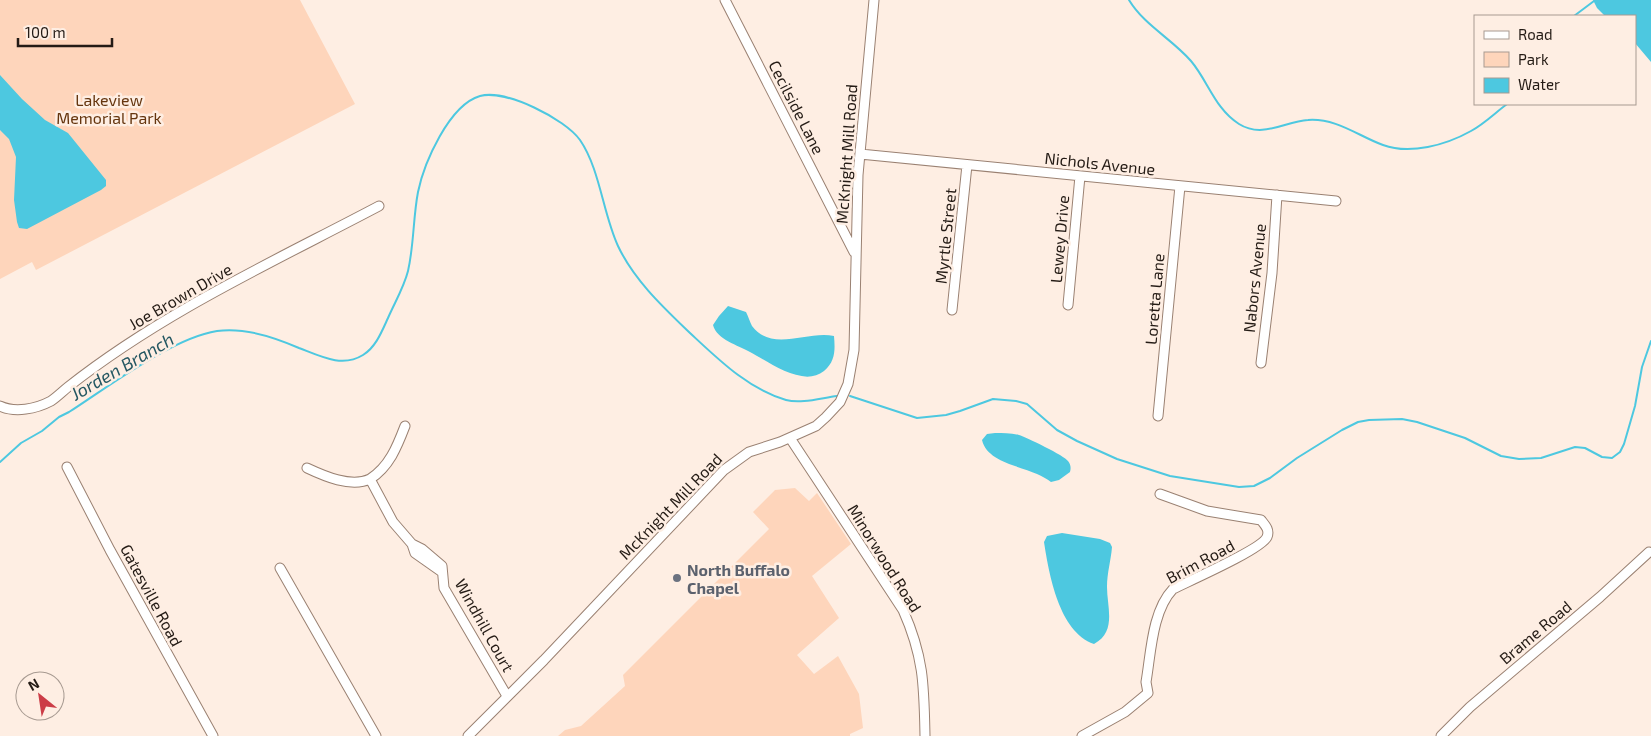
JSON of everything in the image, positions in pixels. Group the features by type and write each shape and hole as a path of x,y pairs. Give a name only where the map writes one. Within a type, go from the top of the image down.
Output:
{"street":[{"name":"Cecilside Lane","path":"725,0 856,254"},
{"name":"McKnight Mill Road","path":"468,736 724,470 749,452 810,429 826,418 840,402 848,384 854,350 860,154 874,0"},
{"name":"Nichols Avenue","path":"860,154 1336,201"},
{"name":"Myrtle Street","path":"952,310 967,165"},
{"name":"Lewey Drive","path":"1068,305 1080,176"},
{"name":"Loretta Lane","path":"1158,416 1180,186"},
{"name":"Nabors Avenue","path":"1261,363 1272,273 1277,195"},
{"name":"Joe Brown Drive","path":"0,406 8,410 27,409 51,401 95,366 211,293 378,206"},
{"path":"307,468 344,482 370,480 381,472 389,460 398,446 405,426"},
{"name":"Minorwood Road","path":"790,438 903,610 912,630 921,659 925,736"},
{"name":"Gatesville Road","path":"67,467 212,736"},
{"name":"Windhill Court","path":"370,480 393,522 412,544 415,553 442,569 444,588 507,696"},
{"name":"Brim Road","path":"1082,736 1125,712 1148,693 1146,682 1158,614 1166,596 1173,589 1239,557 1267,539 1268,532 1261,520 1207,512 1160,494"},
{"name":"Brame Road","path":"1441,736 1470,707 1600,597 1649,552"},
{"path":"280,568 376,736"}],"green space":[{"name":"Lakeview Memorial Park","path":"0,0 300,0 355,104 36,270 32,262 0,279"},
{"path":"795,488 809,501 817,493 851,544 812,576 839,618 797,655 814,674 838,656 859,694 863,728 850,734 850,736 558,736 565,730 581,726 625,686 623,675 769,529 753,512 775,490"}],"water":[{"path":"1593,0 1651,0 1651,62 1636,44 1636,15 1604,15 1597,8"},
{"path":"0,75 45,120 68,133 106,180 106,186 101,190 27,229 19,228 17,222 14,200 16,157 9,139 0,130"},
{"path":"728,306 746,312 752,326 760,334 770,338 791,339 824,335 834,336 833,359 831,363 824,371 816,375 806,377 796,375 786,372 728,342 719,335 713,325"},
{"path":"987,434 1019,435 1045,447 1068,461 1070,472 1059,480 1051,482 1039,475 997,458 985,447 982,440"},
{"path":"1062,533 1100,539 1110,543 1112,547 1107,582 1108,626 1106,633 1094,644 1072,628 1064,615 1053,585 1044,542 1047,536"}],"waterway":[{"path":"1129,0 1142,17 1191,61 1224,111 1239,124 1248,128 1265,130 1299,121 1319,120 1347,128 1383,145 1394,148 1416,149 1439,144 1461,136 1480,125 1506,105"},
{"path":"1575,15 1594,1"},
{"name":"Jorden Branch","path":"0,462 21,443 42,431 59,417 121,377 161,353 199,335 217,331 238,330 279,340 323,357 339,361 355,359 368,352 381,333 402,289 408,271 418,192 432,151 448,123 458,111 480,96 491,95 519,101 549,115 562,123 580,140 592,164 618,246 632,270 660,303 723,363 759,389 786,400 805,401 837,396"},
{"name":"Jorden Branch","path":"850,396 917,418 946,415 993,399 1016,401 1027,404 1057,430 1117,459 1170,476 1239,487 1254,486 1270,478 1297,458 1342,430 1358,422 1369,420 1402,419 1417,422 1465,438 1501,456 1519,459 1541,458 1575,447 1585,448 1602,457 1612,458 1620,452 1624,444 1635,406 1642,367 1651,341"}],"place":[{"name":"North Buffalo Chapel","path":"677,578"}]}
